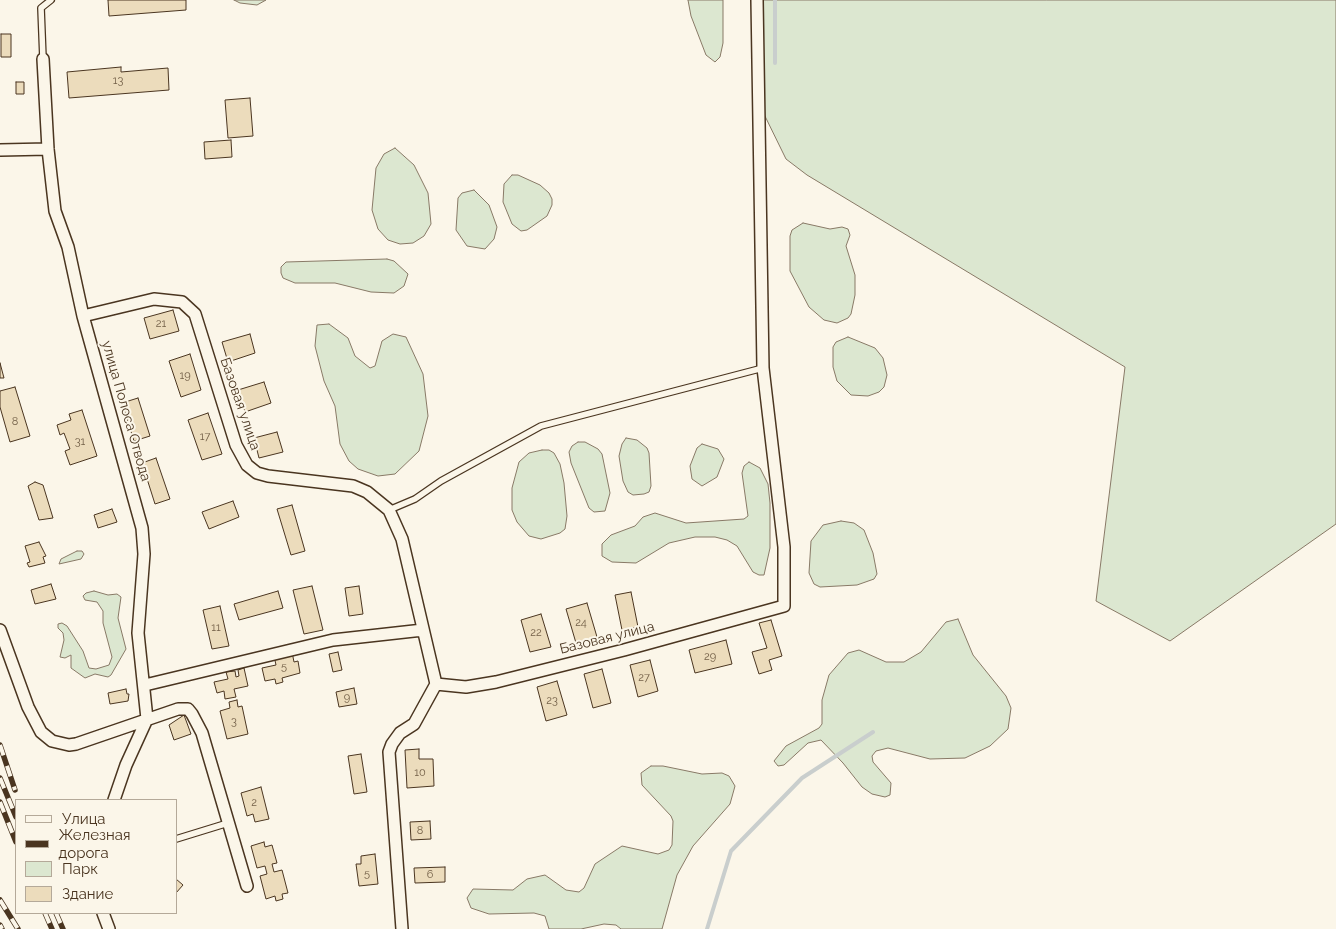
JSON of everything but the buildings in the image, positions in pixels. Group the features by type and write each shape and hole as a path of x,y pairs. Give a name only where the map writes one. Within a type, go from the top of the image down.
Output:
{"street":[{"path":"757,0 763,368"},
{"name":"улица Полоса Отвода","path":"43,59 48,149 55,211 68,247 84,316 142,528 144,554 138,633 145,685 147,719"},
{"path":"0,150 48,149"},
{"name":"Базовая улица","path":"84,316 154,299 182,302 194,314 236,445 247,465 257,473 268,476 353,486 367,492 389,510 402,539 436,684 466,687 496,682 624,650 784,606 784,548 763,368"},
{"path":"0,630 28,707 41,732 52,741 69,745 178,709 188,709 202,733 247,886"},
{"path":"145,685 333,640 423,630"},
{"path":"402,929 389,752 400,733 414,724 436,684"},
{"path":"114,799 126,765 147,719"},
{"path":"103,914 109,929"}],"lane":[{"path":"43,59 41,8 51,0"},
{"path":"389,510 415,499 441,481 541,426 763,368"},
{"path":"178,839 228,823"}],"green space":[{"path":"234,0 266,0 257,5 240,3"},
{"path":"688,0 723,0 723,43 720,57 715,62 706,55 691,16"},
{"path":"757,0 1336,0 1336,524 1170,641 1096,601 1125,367 807,175 786,159 761,108"},
{"path":"395,148 414,165 428,193 431,224 424,236 413,243 400,244 388,240 378,229 372,210 376,168 384,154"},
{"path":"512,175 518,175 540,185 549,193 552,199 552,205 547,216 527,230 521,231 512,224 503,202 504,184"},
{"path":"474,190 489,205 497,227 494,239 485,249 467,246 456,230 458,198 462,193"},
{"path":"803,223 830,229 842,227 848,229 850,235 846,246 855,275 855,295 851,314 848,318 837,323 824,320 809,307 790,271 790,236 792,230"},
{"path":"387,259 394,261 408,274 404,286 394,293 371,292 335,283 295,283 283,278 281,273 281,267 286,262"},
{"path":"329,324 348,338 355,356 370,368 375,366 382,341 393,334 406,337 423,374 428,416 419,451 395,474 378,476 358,469 349,461 340,444 335,406 324,381 315,346 317,325"},
{"path":"848,337 875,348 883,358 887,375 884,387 879,392 868,396 851,395 837,381 833,367 833,347 836,342"},
{"path":"626,438 637,440 647,448 649,453 651,486 649,492 644,494 633,495 628,492 623,481 619,456 622,444"},
{"path":"578,442 585,442 598,449 602,454 610,493 605,511 594,512 589,508 571,463 569,452 572,446"},
{"path":"702,444 718,449 724,459 717,477 702,486 692,479 690,466 697,448"},
{"path":"549,450 554,453 560,464 567,516 565,529 560,533 541,539 529,536 517,522 512,510 512,488 519,462 529,453"},
{"path":"749,462 760,468 768,484 770,548 764,575 753,572 737,546 727,540 715,537 695,537 669,543 636,563 612,562 602,556 602,544 611,535 635,526 643,517 655,513 686,523 744,519 748,516 742,473 744,466"},
{"path":"841,521 854,523 864,530 873,553 877,574 874,579 857,585 820,587 814,584 809,573 811,541 823,525"},
{"path":"77,551 82,551 84,554 81,559 59,564 61,559"},
{"path":"94,591 108,595 117,594 121,597 118,618 126,649 111,675 108,677 95,674 85,678 71,668 71,655 65,658 60,657 64,640 63,633 58,628 58,624 62,623 67,626 83,651 89,668 96,669 109,665 112,657 103,623 103,611 97,602 85,600 83,596"},
{"path":"958,619 973,655 1006,696 1011,708 1008,729 990,746 965,758 930,759 888,748 876,751 872,756 873,762 891,783 890,795 885,797 872,794 862,787 821,740 808,743 784,765 778,766 774,761 786,746 819,728 822,724 822,700 829,675 848,653 859,650 886,662 904,662 921,652 946,622"},
{"path":"651,766 663,766 702,774 722,773 729,776 735,786 730,804 693,846 677,875 662,929 621,929 616,925 604,924 581,929 549,929 545,916 534,913 489,914 471,908 467,898 473,889 513,890 527,879 545,875 566,890 579,892 584,888 595,864 622,846 658,854 669,850 672,845 673,821 671,816 642,785 641,773"}],"waterway":[{"path":"775,0 775,63"},
{"path":"707,929 731,851 802,778 873,732"}],"railway":[{"path":"0,745 15,790"},
{"path":"0,778 15,815"},
{"path":"0,802 15,840"},
{"path":"0,900 18,929"},
{"path":"45,914 52,929"},
{"path":"56,914 63,929"},
{"path":"0,925 2,929"}]}
